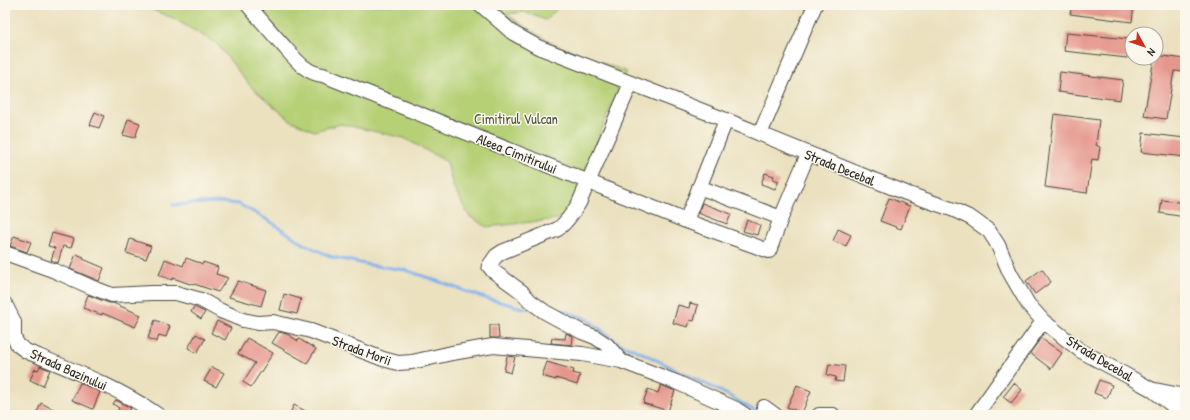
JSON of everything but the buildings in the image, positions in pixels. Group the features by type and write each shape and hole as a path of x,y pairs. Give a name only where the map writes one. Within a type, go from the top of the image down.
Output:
{"main road":[{"path":"1185,406 1185,415"}],"street":[{"name":"Aleea Cimitirului","path":"248,5 290,54 302,66 316,74 323,75 686,221 769,251 781,218"},
{"name":"Strada Decebal","path":"481,5 513,33 538,47 971,218 989,231 998,245 1010,273 1028,304 1043,321 1081,351 1151,389 1185,415"},
{"path":"760,134 815,5"},
{"path":"621,361 607,345 595,337 582,332 545,312 530,301 522,292 493,271 489,266 496,256 502,252 558,229 574,212 631,83"},
{"path":"686,221 726,120"},
{"path":"699,187 781,218 808,154"},
{"name":"Strada Morii","path":"5,253 112,295 176,293 201,300 243,320 258,323 273,322 311,331 383,359 398,363 412,362 493,346 582,354 621,361 676,382 745,415"},
{"name":"Strada Bazinului","path":"5,304 14,322 14,338 18,345 26,351 89,376 138,401 158,415"},
{"path":"976,415 1043,321"},
{"name":"Strada Decebal","path":"1151,389 1185,396"},
{"path":"819,415 833,415"}],"green space":[{"name":"Cimitirul Vulcan","path":"140,5 557,5 556,10 546,20 524,12 506,14 553,44 627,72 619,86 568,215 558,219 487,227 469,216 453,187 447,162 404,138 341,124 314,131 290,120 251,87 217,44 173,18"}],"waterway":[{"path":"173,205 216,202 239,204 271,222 304,244 332,257 370,265 406,270 485,298 523,308 532,308"},
{"path":"551,309 564,311 587,319 619,344 632,348 726,394 762,415"}]}
